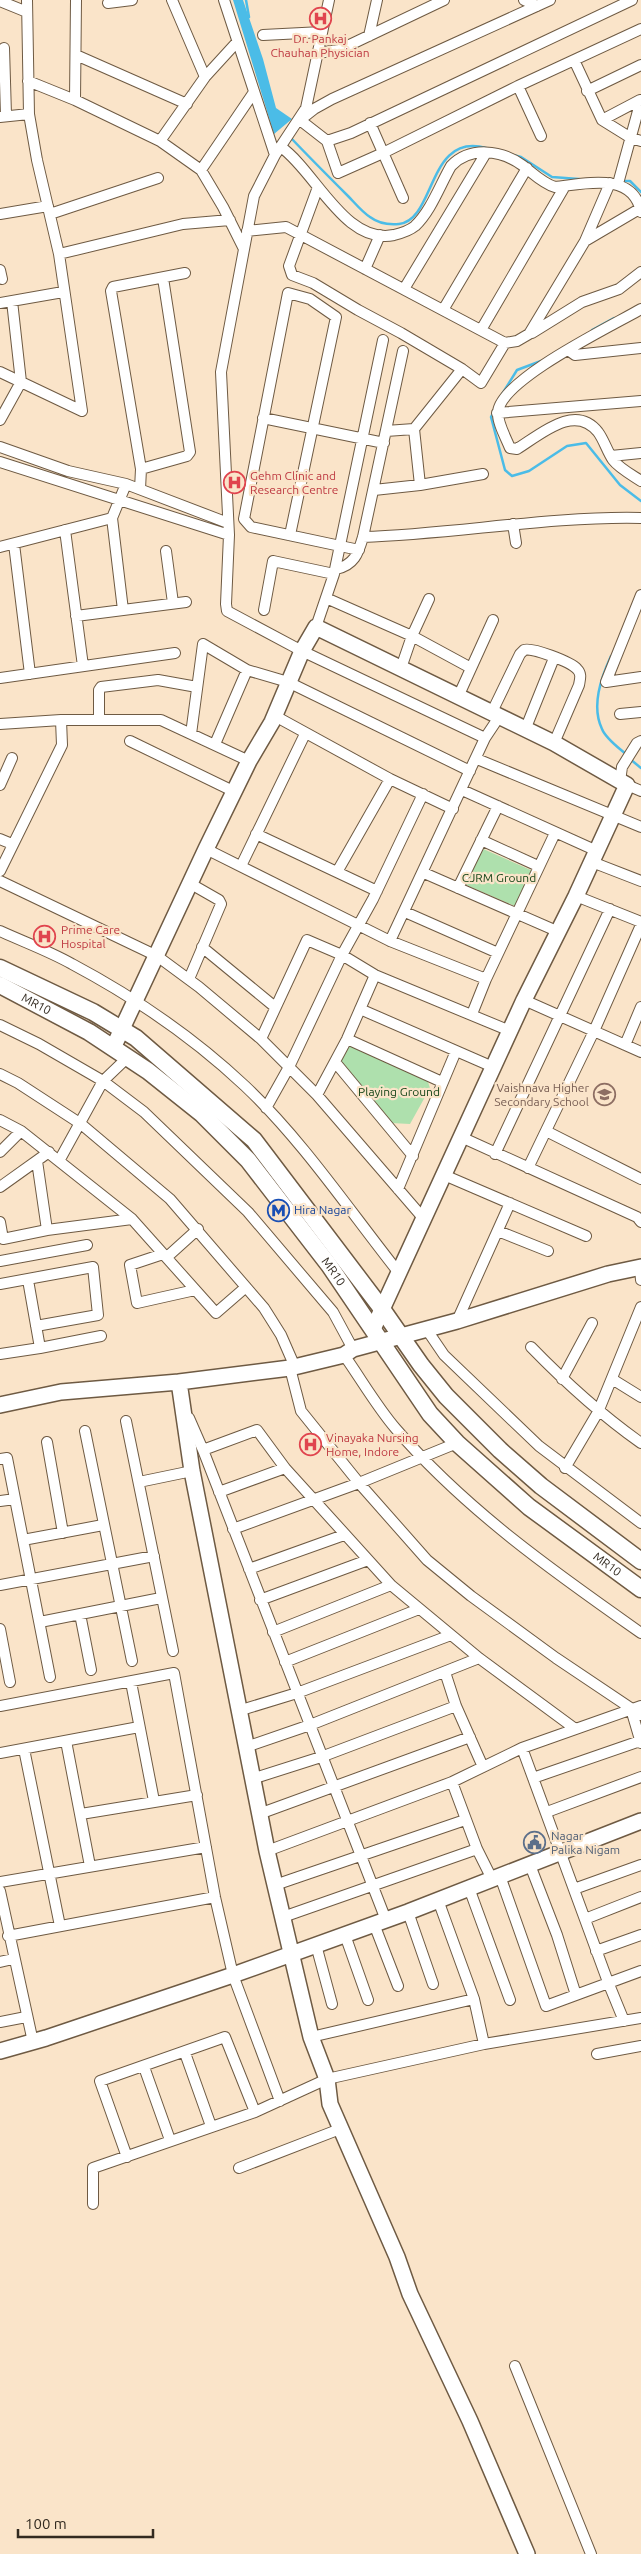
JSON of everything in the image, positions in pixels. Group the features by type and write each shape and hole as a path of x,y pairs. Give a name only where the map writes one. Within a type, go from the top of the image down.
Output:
{"main road":[{"name":"MR10","path":"0,968 93,1012 122,1029 178,1073 254,1140 446,1396 500,1450 541,1486 641,1561"},
{"name":"MR10","path":"0,986 73,1024 113,1048 202,1114 248,1160 329,1265 430,1414 457,1443 530,1507 641,1589"}],"street":[{"path":"0,0 27,12"},
{"path":"0,372 82,411 58,254 29,114 27,0"},
{"path":"75,100 76,0"},
{"path":"108,3 132,0"},
{"path":"172,0 204,77"},
{"path":"224,0 254,92 280,148 304,166 318,187 343,215 357,227 387,236 404,233 415,226 451,166 458,159 468,154 486,153 509,157 527,168 548,185 555,187 587,182 615,182 628,189 641,210 585,241"},
{"path":"329,0 306,108 280,148 254,196 221,372 229,534 226,568 227,611 302,651 485,738"},
{"path":"369,36 377,0"},
{"path":"317,53 339,50 444,0"},
{"path":"524,0 537,6"},
{"path":"297,124 314,109 332,99 550,0"},
{"path":"327,141 370,123 632,0"},
{"path":"297,124 327,141 338,173 641,29"},
{"path":"263,35 322,32"},
{"path":"160,141 204,77 237,42"},
{"path":"4,48 3,116 29,114"},
{"path":"76,55 186,104"},
{"path":"574,60 602,120 630,138 641,141"},
{"path":"588,91 641,65"},
{"path":"28,81 75,100 160,141 201,170 230,220 244,249"},
{"path":"518,86 541,136"},
{"path":"201,170 254,92"},
{"path":"602,120 641,100"},
{"path":"529,334 585,241 615,182 641,100"},
{"path":"370,123 403,198"},
{"path":"404,289 486,153"},
{"path":"443,310 527,168"},
{"path":"0,214 49,210 158,178"},
{"path":"481,330 565,186"},
{"path":"318,187 290,266 292,275 330,292 462,369 481,383 505,343"},
{"path":"58,254 182,224 230,220"},
{"path":"247,231 286,227 505,343 517,341 582,302 619,289 641,272"},
{"path":"365,269 380,235"},
{"path":"140,490 140,469 111,291 113,287 185,273"},
{"path":"140,469 187,456 190,452 163,278"},
{"path":"0,303 63,292"},
{"path":"290,536 336,317 310,299 288,293 244,519 251,527 290,536 359,550"},
{"path":"0,420 21,382 12,300"},
{"path":"641,309 636,315 568,350 532,372 502,400 497,413 510,448 517,449 556,425 573,418 587,421 599,433 614,461 641,481"},
{"path":"113,1048 206,850 249,761 275,716 302,651 316,627 335,571 383,340"},
{"path":"568,350 575,355 641,348"},
{"path":"264,610 273,561 335,571 350,564 359,550 374,490 403,351"},
{"path":"420,485 414,429 462,369"},
{"path":"497,413 641,401"},
{"path":"263,418 384,443"},
{"path":"386,431 414,429"},
{"path":"1,450 68,471 126,484 228,523"},
{"path":"611,456 641,453"},
{"path":"0,462 229,534"},
{"path":"374,490 420,485 483,474"},
{"path":"123,610 112,518 126,484"},
{"path":"363,537 400,536 597,517 641,518"},
{"path":"0,547 112,518"},
{"path":"513,524 516,543"},
{"path":"65,530 82,666"},
{"path":"14,544 30,674"},
{"path":"166,551 173,603"},
{"path":"641,595 606,682 641,677"},
{"path":"326,598 412,636 471,668"},
{"path":"402,668 412,636 429,599"},
{"path":"76,616 186,602"},
{"path":"458,696 493,620"},
{"path":"316,627 628,781"},
{"path":"191,734 203,644 247,670 288,682 470,771"},
{"path":"390,941 454,809 524,650 534,650 576,668 580,676 579,684 554,743"},
{"path":"0,678 175,653"},
{"path":"526,730 554,658"},
{"path":"215,744 247,670"},
{"path":"99,720 99,690 101,687 158,680 197,687"},
{"path":"620,714 641,712"},
{"path":"275,716 305,734 454,809"},
{"path":"0,724 61,720 161,720 249,761"},
{"path":"0,871 62,745 61,720"},
{"path":"241,866 305,734"},
{"path":"130,741 235,792"},
{"path":"377,1336 382,1310 399,1272 524,1000 559,932 613,816 628,781 639,742"},
{"path":"0,785 12,758"},
{"path":"477,759 641,827"},
{"path":"337,872 390,778"},
{"path":"462,790 554,833 594,857 641,881"},
{"path":"266,1108 289,1067 342,955 377,891 423,794"},
{"path":"458,888 498,806"},
{"path":"472,1014 486,979 554,833"},
{"path":"256,834 377,891"},
{"path":"0,839 12,844"},
{"path":"481,840 538,866"},
{"path":"206,850 390,941 486,979"},
{"path":"424,873 559,932"},
{"path":"0,881 157,956 189,980 261,1038 317,1095 424,1219"},
{"path":"189,980 221,904 219,900 191,884"},
{"path":"528,1168 594,1031 641,923 576,896"},
{"path":"495,1154 558,1016 610,910"},
{"path":"405,912 498,953"},
{"path":"0,931 72,963 135,1001 201,1049 245,1086 288,1130 399,1272"},
{"path":"261,1038 308,940 342,955 375,975 510,1031"},
{"path":"202,947 275,1008"},
{"path":"317,1095 347,1039 375,975"},
{"path":"524,1000 641,1052"},
{"path":"626,1045 641,1008"},
{"path":"360,1009 493,1067"},
{"path":"0,1025 39,1044 103,1081 144,1112 248,1212 333,1312 349,1352 395,1428 423,1458 452,1488 528,1552 641,1633"},
{"path":"347,1039 442,1082"},
{"path":"398,1189 414,1156 456,1051"},
{"path":"59,1161 103,1081 127,1058"},
{"path":"335,1062 414,1156"},
{"path":"0,1074 18,1083 81,1124 170,1198 198,1229 264,1308 281,1335 293,1367 301,1411 358,1483 427,1560 556,1658 636,1707 641,1715"},
{"path":"0,1120 21,1131 132,1219 216,1313 246,1287"},
{"path":"0,1152 21,1131"},
{"path":"546,1131 641,1179"},
{"path":"461,1137 637,1217 641,1222"},
{"path":"0,1187 49,1152"},
{"path":"37,1161 47,1230"},
{"path":"444,1175 586,1236"},
{"path":"457,1321 510,1203"},
{"path":"0,1222 3,1239 47,1230 132,1219"},
{"path":"195,1290 137,1302 130,1265 165,1256 198,1229"},
{"path":"498,1231 548,1251"},
{"path":"0,1261 86,1245"},
{"path":"0,1284 93,1267 98,1315 36,1326"},
{"path":"0,1404 61,1392 179,1382 293,1367 349,1352 377,1336 401,1336 427,1330 608,1274 641,1272"},
{"path":"28,1280 40,1348"},
{"path":"565,1468 598,1412 641,1307"},
{"path":"562,1379 592,1323"},
{"path":"427,1330 444,1355 538,1446 641,1524"},
{"path":"0,1354 101,1336"},
{"path":"531,1347 598,1412 641,1443"},
{"path":"612,1378 641,1397"},
{"path":"179,1382 192,1471 259,1814 293,1952 311,2037 327,2079 330,2104 397,2258 410,2294 470,2421 527,2554"},
{"path":"181,1401 203,1450 347,1820 360,1858 373,1887 380,1922 398,1986"},
{"path":"126,1421 172,1651"},
{"path":"203,1450 257,1430 285,1468 391,1585 479,1658 574,1728"},
{"path":"84,1431 132,1661"},
{"path":"47,1442 64,1532"},
{"path":"233,1529 358,1483 457,1443"},
{"path":"0,1459 6,1458 50,1677"},
{"path":"219,1492 285,1468"},
{"path":"139,1482 192,1471"},
{"path":"0,1501 15,1499"},
{"path":"23,1540 103,1525"},
{"path":"248,1569 344,1535"},
{"path":"0,1586 154,1556"},
{"path":"260,1600 368,1560"},
{"path":"273,1632 391,1585"},
{"path":"40,1622 161,1598"},
{"path":"285,1662 419,1609"},
{"path":"80,1614 91,1670"},
{"path":"0,1629 10,1682"},
{"path":"238,1711 297,1692 451,1635"},
{"path":"246,1747 310,1725 479,1658"},
{"path":"445,1672 456,1706 483,1767"},
{"path":"0,1706 174,1673 215,1897 233,1975 280,2101"},
{"path":"131,1682 154,1801"},
{"path":"252,1779 321,1757 456,1706"},
{"path":"267,1851 452,1782 522,1748 636,1707"},
{"path":"533,1778 641,1742 636,1707"},
{"path":"0,1753 139,1727"},
{"path":"259,1814 334,1788 470,1736"},
{"path":"66,1741 90,1866"},
{"path":"522,1748 547,1812 596,1951 624,2021"},
{"path":"24,1749 60,1926"},
{"path":"547,1812 641,1777"},
{"path":"452,1782 477,1849 496,1878 546,2006 641,1971"},
{"path":"81,1814 197,1795"},
{"path":"275,1885 360,1858 465,1820"},
{"path":"0,2050 33,2042 233,1975 345,1935 641,1821"},
{"path":"0,1882 206,1847"},
{"path":"283,1917 477,1849"},
{"path":"530,1865 557,1935 576,1995"},
{"path":"574,1889 641,1865"},
{"path":"469,1888 510,2000"},
{"path":"0,1891 13,1959 33,2042"},
{"path":"8,1936 215,1897"},
{"path":"585,1919 641,1897"},
{"path":"438,1900 474,1999 484,2044"},
{"path":"408,1912 433,1984"},
{"path":"345,1935 368,2000"},
{"path":"596,1951 641,1935"},
{"path":"316,1944 332,2004"},
{"path":"0,1962 13,1959"},
{"path":"311,2037 474,1999"},
{"path":"0,2022 26,2017"},
{"path":"93,2204 93,2168 255,2112 327,2079 484,2044 641,2018"},
{"path":"127,2157 100,2081 225,2037 255,2112"},
{"path":"597,2054 641,2046"},
{"path":"184,2053 211,2126"},
{"path":"144,2067 170,2140"},
{"path":"239,2168 340,2129"},
{"path":"515,2366 592,2554"}],"green space":[{"name":"CJRM Ground","path":"481,848 533,871 517,907 464,884"},
{"name":"Playing Ground","path":"348,1043 426,1076 430,1088 410,1124 391,1123 339,1060"}],"water":[{"path":"233,0 243,0 263,59 276,108 292,119 274,134"}],"waterway":[{"path":"246,0 249,17"},
{"path":"291,138 364,212 376,221 391,224 399,224 411,219 420,208 442,164 453,153 467,147 486,148"},
{"path":"513,155 521,157 552,177 579,179"},
{"path":"622,181 630,181 641,192"},
{"path":"592,330 614,318"},
{"path":"499,399 517,370 541,361"},
{"path":"493,413 491,417 505,470 512,476 529,471 567,446 586,443 620,485 641,501"},
{"path":"611,656 601,683 597,711 606,736 627,755"},
{"path":"630,759 641,768"}],"place":[{"name":"Dr. Pankaj Chauhan Physician","path":"320,18"},
{"name":"Gehm Clinic and Research Centre","path":"234,483"},
{"name":"Prime Care Hospital","path":"45,937"},
{"name":"Vaishnava Higher Secondary School","path":"605,1095"},
{"name":"Hira Nagar","path":"278,1210"},
{"name":"Vinayaka Nursing Home, Indore","path":"310,1445"},
{"name":"Nagar Palika Nigam","path":"535,1843"}]}
